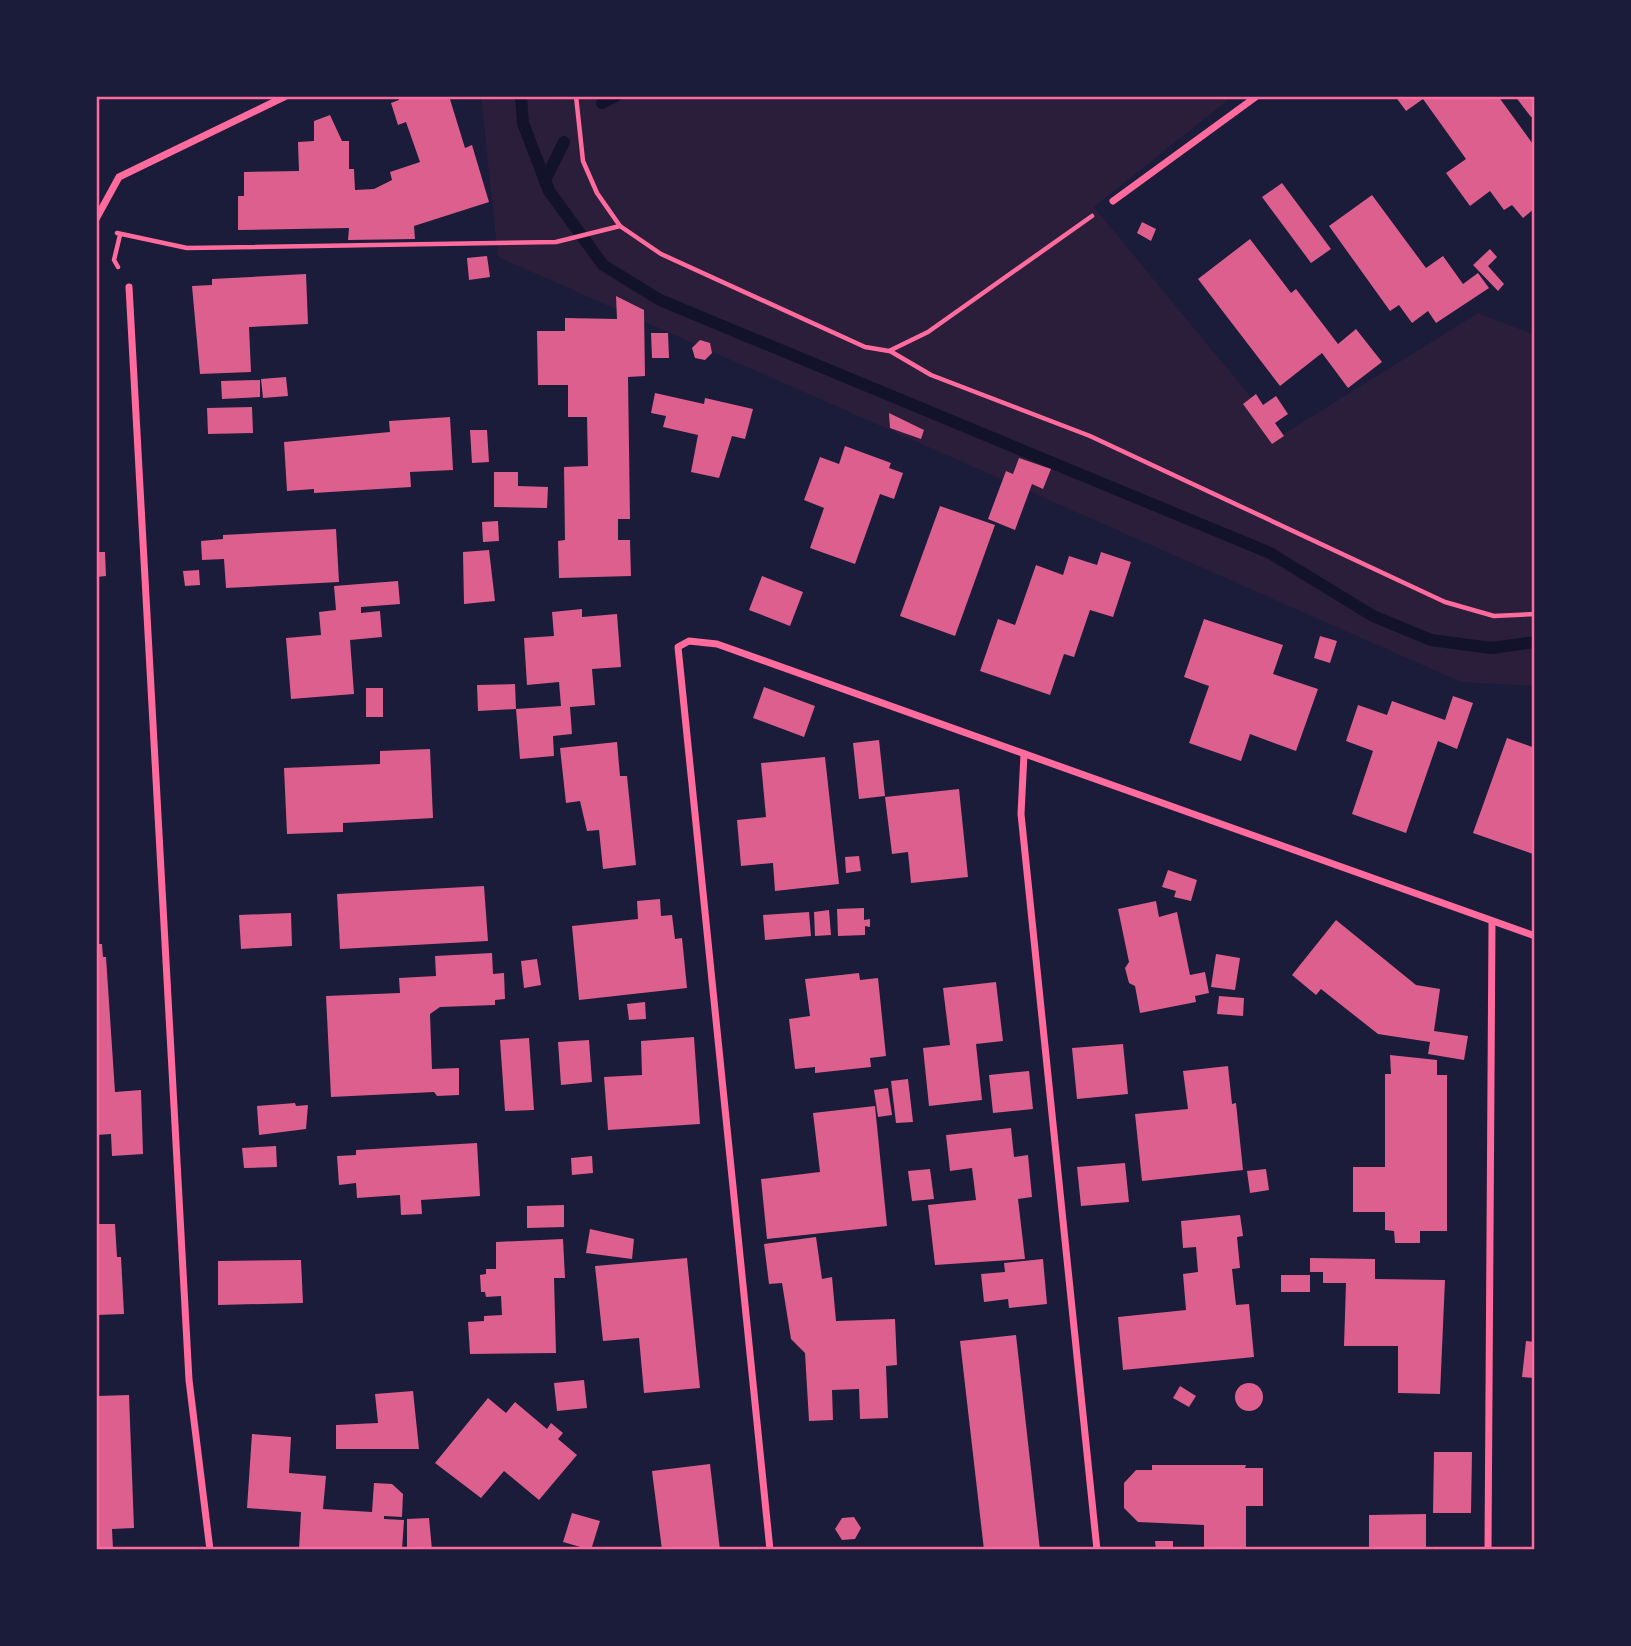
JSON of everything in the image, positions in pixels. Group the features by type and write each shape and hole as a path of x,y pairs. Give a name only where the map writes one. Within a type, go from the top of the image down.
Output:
{"street":[{"path":"96,219 119,177 286,96"},
{"path":"1113,201 1257,96"},
{"path":"129,287 188,1380 210,1550"},
{"path":"770,1550 678,647 689,641 717,644 1535,936"},
{"path":"1024,754 1021,814 1097,1550"},
{"path":"1488,1550 1492,922"}],"path":[{"path":"576,96 583,161 597,193 620,226 661,254 865,347 889,351 931,375 1090,436 1445,602 1494,615 1535,614"},
{"path":"889,351 928,332 1113,201"},
{"path":"108,228 120,235 187,248 556,242 620,226"}],"shaded area":[{"path":"481,96 1233,96 1094,207 1282,435 1478,313 1535,335 1535,686 1461,682 498,257"}],"building":[{"path":"398,96 449,96 465,148 472,145 489,202 414,226 415,239 348,240 349,228 238,230 238,196 244,196 244,172 299,171 298,142 314,141 314,121 330,115 342,141 349,141 349,169 354,169 355,190 374,189 392,180 390,172 420,162 406,122 398,125 391,103 399,100"},
{"path":"1395,96 1498,96 1535,147 1535,208 1523,218 1512,205 1504,210 1490,191 1470,206 1446,173 1466,159 1423,99 1406,111"},
{"path":"1515,96 1535,96 1535,114 1531,117"},
{"path":"1282,183 1331,249 1311,263 1262,197"},
{"path":"1372,195 1426,268 1443,256 1463,284 1478,273 1489,288 1436,323 1428,311 1412,323 1399,305 1390,311 1329,226"},
{"path":"1142,222 1156,229 1151,241 1137,233"},
{"path":"1250,239 1291,293 1296,289 1338,344 1356,329 1382,362 1348,388 1322,353 1280,386 1198,279"},
{"path":"1490,249 1497,257 1488,266 1504,284 1498,291 1473,265"},
{"path":"487,256 490,277 469,280 467,258"},
{"path":"306,274 308,324 249,327 251,372 200,374 192,286 212,285 212,279"},
{"path":"616,296 644,310 645,376 628,377 630,519 618,519 618,540 630,540 631,576 559,578 558,541 565,540 564,467 588,466 587,417 568,417 568,385 538,385 537,331 565,331 565,318 617,319"},
{"path":"651,333 668,333 669,358 652,358"},
{"path":"700,340 710,343 712,353 705,360 695,358 692,348"},
{"path":"286,377 288,396 263,398 261,379"},
{"path":"260,380 260,397 222,399 221,381"},
{"path":"655,393 704,404 705,398 753,409 745,439 732,436 719,478 691,472 698,435 663,427 666,416 651,413"},
{"path":"1256,394 1263,405 1276,396 1288,414 1275,423 1284,436 1272,444 1243,404"},
{"path":"252,407 253,433 208,434 207,408"},
{"path":"889,413 924,430 921,439 890,428"},
{"path":"450,417 453,470 410,472 411,487 314,493 314,489 287,491 284,442 390,432 389,421"},
{"path":"470,430 487,430 489,462 472,463"},
{"path":"845,446 891,463 889,468 903,473 894,499 880,494 855,564 810,548 824,508 804,500 820,457 839,464"},
{"path":"1019,458 1051,469 1043,489 1032,484 1015,530 988,519 1006,471 1013,474"},
{"path":"494,472 518,472 518,486 548,487 547,508 494,507"},
{"path":"940,506 995,525 955,636 900,616"},
{"path":"498,521 499,541 483,542 482,522"},
{"path":"336,529 339,582 226,588 224,559 202,560 201,541 223,539 223,535"},
{"path":"489,550 495,601 464,604 463,552"},
{"path":"96,552 105,552 106,576 96,577"},
{"path":"1101,552 1131,562 1113,617 1090,610 1074,657 1064,654 1050,695 980,671 998,619 1015,625 1036,565 1063,575 1069,556 1097,565"},
{"path":"199,570 200,585 185,586 183,571"},
{"path":"762,576 803,592 790,626 749,610"},
{"path":"398,581 400,604 361,607 361,613 380,611 382,637 350,640 354,694 291,699 286,638 321,635 319,612 336,610 334,586"},
{"path":"582,609 582,617 617,614 621,667 592,669 595,705 570,707 572,734 553,736 554,756 520,759 516,709 561,706 559,682 527,685 524,638 554,636 552,612"},
{"path":"1204,619 1283,645 1273,674 1318,689 1296,751 1250,734 1241,761 1189,743 1209,686 1184,677"},
{"path":"1320,636 1337,641 1330,663 1314,658"},
{"path":"515,684 516,709 478,711 477,685"},
{"path":"764,687 815,706 804,737 753,718"},
{"path":"366,688 383,688 383,717 366,717"},
{"path":"1453,696 1473,703 1457,749 1438,741 1406,833 1352,814 1373,751 1346,741 1358,705 1387,715 1392,701 1445,720"},
{"path":"1507,738 1535,748 1533,854 1473,833"},
{"path":"879,740 885,796 859,799 853,743"},
{"path":"617,742 620,776 627,776 636,865 603,869 599,830 587,831 580,801 566,803 560,748"},
{"path":"430,749 433,818 343,823 343,832 287,834 284,768 380,764 380,751"},
{"path":"825,757 839,884 775,891 773,863 741,866 737,820 766,817 761,763"},
{"path":"959,789 968,877 911,883 908,852 892,854 885,797"},
{"path":"859,856 861,871 846,873 845,857"},
{"path":"1168,870 1197,880 1191,901 1174,897 1176,891 1162,887"},
{"path":"484,886 488,941 340,949 337,894"},
{"path":"660,899 661,916 672,915 675,939 682,938 687,988 579,1000 572,926 638,919 637,901"},
{"path":"1156,901 1159,917 1177,912 1190,975 1205,972 1209,993 1195,996 1196,1002 1140,1013 1135,986 1129,983 1125,968 1129,962 1118,909"},
{"path":"864,908 864,920 870,919 870,927 865,926 865,935 838,936 837,909"},
{"path":"829,910 831,935 815,936 814,912"},
{"path":"809,912 811,936 765,940 763,915"},
{"path":"291,913 292,946 241,949 239,915"},
{"path":"1336,920 1416,985 1440,989 1434,1031 1468,1036 1464,1060 1428,1054 1430,1042 1378,1034 1321,989 1316,995 1292,975"},
{"path":"96,944 102,944 103,957 106,957 115,1092 141,1090 143,1154 112,1156 111,1134 96,1135"},
{"path":"492,953 493,974 504,973 505,999 495,1000 495,1005 440,1007 430,1014 432,1069 459,1068 459,1095 437,1096 434,1092 331,1097 326,996 400,993 399,978 436,976 435,956"},
{"path":"1216,954 1240,958 1235,990 1211,987"},
{"path":"537,959 541,985 524,988 521,961"},
{"path":"859,973 860,980 878,978 886,1056 870,1058 871,1067 815,1073 815,1067 795,1069 789,1019 810,1016 805,979"},
{"path":"996,982 1003,1041 976,1044 982,1100 929,1106 923,1048 950,1045 943,988"},
{"path":"1219,996 1244,998 1243,1016 1217,1014"},
{"path":"645,1002 646,1019 629,1020 627,1004"},
{"path":"694,1037 700,1124 608,1130 604,1077 642,1075 641,1041"},
{"path":"529,1038 534,1110 505,1111 500,1040"},
{"path":"589,1040 592,1082 561,1085 558,1042"},
{"path":"1123,1044 1128,1094 1077,1099 1072,1048"},
{"path":"1390,1055 1437,1060 1437,1075 1447,1075 1447,1231 1420,1231 1420,1243 1395,1243 1394,1231 1385,1230 1385,1212 1353,1212 1353,1167 1385,1167 1385,1074 1391,1074"},
{"path":"1228,1066 1232,1104 1236,1103 1243,1170 1142,1181 1135,1114 1188,1109 1183,1071"},
{"path":"1029,1071 1033,1109 993,1113 989,1075"},
{"path":"908,1079 913,1122 896,1123 891,1081"},
{"path":"888,1088 892,1115 878,1117 874,1090"},
{"path":"295,1103 296,1106 308,1105 306,1129 259,1135 257,1106"},
{"path":"875,1106 887,1226 767,1239 761,1179 820,1172 813,1113"},
{"path":"1011,1128 1014,1157 1028,1155 1032,1197 1018,1199 1025,1259 935,1265 928,1205 976,1200 972,1168 950,1171 946,1135"},
{"path":"477,1143 480,1196 421,1200 422,1214 401,1215 400,1195 357,1198 356,1183 339,1185 337,1156 356,1155 356,1150"},
{"path":"276,1146 277,1167 244,1168 242,1148"},
{"path":"592,1156 593,1173 572,1175 571,1158"},
{"path":"1125,1163 1129,1202 1081,1206 1077,1167"},
{"path":"930,1169 934,1199 912,1201 908,1171"},
{"path":"1266,1169 1269,1190 1250,1193 1247,1171"},
{"path":"564,1205 564,1227 527,1228 527,1206"},
{"path":"1240,1215 1243,1236 1237,1237 1240,1268 1232,1269 1236,1305 1249,1304 1254,1357 1123,1370 1118,1317 1186,1310 1183,1274 1198,1272 1196,1247 1183,1248 1181,1221"},
{"path":"96,1224 115,1224 117,1257 121,1257 124,1314 96,1315"},
{"path":"590,1229 634,1239 632,1259 586,1253"},
{"path":"816,1237 822,1279 832,1277 836,1321 895,1319 897,1365 886,1366 888,1418 860,1419 859,1389 832,1390 833,1420 809,1421 805,1353 791,1339 782,1283 769,1284 764,1244"},
{"path":"563,1239 565,1278 554,1278 556,1353 470,1354 468,1322 484,1321 484,1316 502,1315 501,1296 486,1297 485,1292 481,1292 480,1275 486,1274 486,1269 496,1269 496,1242"},
{"path":"687,1258 700,1388 644,1393 639,1338 603,1341 595,1266"},
{"path":"1310,1258 1375,1259 1375,1279 1445,1280 1440,1394 1398,1393 1398,1346 1344,1346 1346,1283 1323,1283 1323,1272 1310,1272"},
{"path":"1043,1259 1047,1304 1009,1308 1008,1299 984,1302 981,1274 1005,1272 1004,1263"},
{"path":"301,1260 303,1303 218,1305 218,1261"},
{"path":"1281,1275 1310,1275 1310,1292 1281,1292"},
{"path":"1016,1335 1040,1550 984,1550 960,1341"},
{"path":"1526,1341 1535,1342 1535,1378 1522,1377"},
{"path":"584,1380 587,1408 557,1411 554,1383"},
{"path":"1249,1383 1259,1387 1263,1397 1259,1407 1249,1411 1239,1407 1235,1397 1239,1387"},
{"path":"1180,1386 1196,1396 1189,1407 1173,1398"},
{"path":"413,1391 419,1449 336,1449 336,1425 378,1423 375,1394"},
{"path":"129,1395 134,1528 112,1529 113,1549 96,1550 96,1396"},
{"path":"488,1398 506,1413 515,1402 547,1429 551,1423 563,1433 558,1439 577,1455 539,1500 504,1471 481,1498 435,1463"},
{"path":"252,1434 291,1437 289,1473 326,1476 323,1509 372,1512 374,1483 392,1484 403,1494 402,1517 384,1516 384,1519 404,1520 402,1550 299,1550 301,1512 247,1508"},
{"path":"1434,1452 1472,1452 1471,1513 1433,1513"},
{"path":"710,1464 720,1550 662,1550 652,1471"},
{"path":"1152,1465 1246,1465 1245,1468 1263,1468 1263,1506 1246,1506 1246,1550 1204,1550 1204,1525 1138,1522 1124,1508 1124,1483 1136,1470 1152,1470"},
{"path":"572,1513 600,1521 591,1550 563,1542"},
{"path":"1426,1514 1426,1550 1369,1550 1369,1515"},
{"path":"854,1517 861,1528 855,1539 842,1540 835,1529 842,1518"},
{"path":"429,1518 432,1550 407,1550 407,1519"},
{"path":"1155,1541 1173,1541 1173,1550 1156,1550"}],"waterway":[{"path":"521,96 523,123 549,191 603,265 660,300 1270,553 1373,616 1431,640 1491,648 1535,642"},
{"path":"602,103 616,96"},
{"path":"545,180 564,142"}]}
